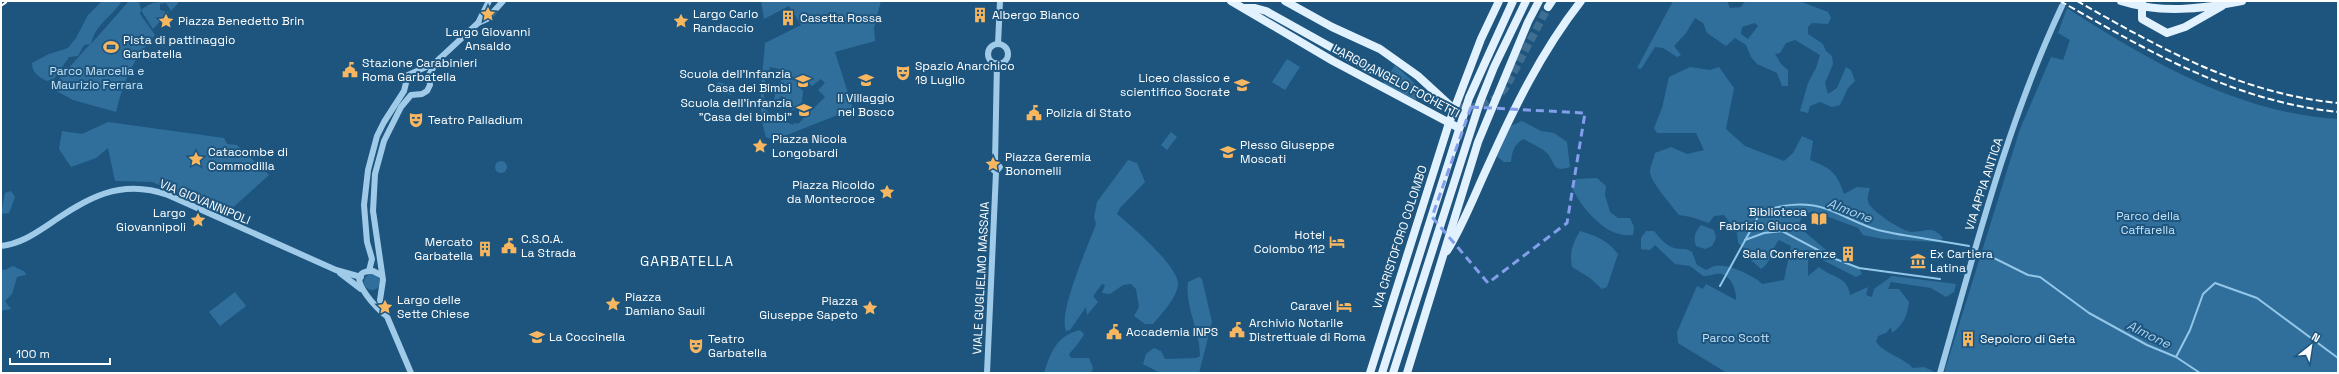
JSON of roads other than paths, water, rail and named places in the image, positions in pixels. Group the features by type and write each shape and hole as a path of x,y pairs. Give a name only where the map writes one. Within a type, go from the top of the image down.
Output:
{"main road":[{"path":"1231,1 1244,8 1255,8 1266,11 1370,69"},
{"name":"LARGO ANGELO FOCHETTI","path":"1285,1 1337,29 1370,43 1383,51 1418,76 1454,108"},
{"name":"VIA CRISTOFORO COLOMBO","path":"1382,372 1462,118 1471,93 1513,1"},
{"path":"1526,1 1528,22"},
{"path":"1393,373 1482,97 1526,1"},
{"path":"1407,373 1478,142 1538,1"},
{"path":"1441,260 1463,222 1509,121 1532,75 1552,41 1581,1"},
{"path":"2121,1 2153,8 2193,8 2242,1"},
{"path":"2142,1 2142,19 2166,33 2185,28 2223,4"},
{"name":"VIA CRISTOFORO COLOMBO","path":"1370,373 1454,108 1462,86 1500,2"},
{"name":"LARGO ANGELO FOCHETTI","path":"1244,8 1257,18 1322,55 1459,128"},
{"path":"1482,97 1503,81"},
{"path":"1462,86 1471,93 1482,97"},
{"path":"1454,108 1471,128 1478,142"},
{"path":"1415,229 1420,252"},
{"path":"1430,259 1447,240"}],"street":[{"path":"478,23 489,1"},
{"path":"381,290 375,294 363,291 359,283 361,277 369,271 372,259 367,242 365,195 369,166 379,132 406,84 408,75 439,59 478,23 486,19 503,1"},
{"path":"998,44 1000,1"},
{"name":"VIA APPIA ANTICA","path":"1940,373 1971,259 2019,112 2062,6"},
{"path":"998,44 1006,48 1008,54 1005,60 998,63 990,59 988,54 991,46 998,44"},
{"path":"411,373 380,300 383,284 376,242 373,206 375,174 384,141 401,107 409,97 414,94 422,94 427,91 430,85 429,77 439,59"},
{"name":"VIALE GUGLIELMO MASSAIA","path":"987,373 996,172 1000,167 995,162 994,147 998,63"},
{"path":"419,70 429,77"},
{"path":"406,84 408,90 414,94"},
{"name":"VIA GIOVANNIPOLI","path":"1,246 28,237 93,197 117,190 139,189 168,195 336,270"},
{"path":"336,270 361,277"},
{"path":"336,270 363,291 388,318"},
{"path":"369,271 376,272 381,275"}],"waterway":[{"name":"Almone","path":"1720,286 1759,215 1783,206 1810,205 1833,211 1878,230 1969,246"},
{"path":"1745,240 1764,233 1782,231 1833,258 1859,268 1940,279"},
{"name":"Almone","path":"1986,254 2028,275 2040,277 2089,313 2147,345 2176,357 2200,373"},
{"path":"2176,357 2190,330 2203,294 2215,283 2257,298 2338,358"}],"tunnel":[{"path":"1370,69 1420,96 1439,103 1458,107 1476,107 1492,101 1506,87 1548,7"}],"railway":[{"path":"1,6 8,1"},
{"path":"2060,1 2160,56 2193,72 2263,97 2300,106 2338,112"},
{"path":"2077,1 2171,52 2234,79 2267,90 2302,98 2338,103"}],"place":[{"name":"Largo Giovanni Ansaldo","path":"488,14"},
{"name":"Albergo Bianco","path":"980,15"},
{"name":"Casetta Rossa","path":"788,18"},
{"name":"Piazza Benedetto Brin","path":"166,21"},
{"name":"Largo Carlo Randaccio","path":"681,21"},
{"name":"Pista di pattinaggio Garbatella","path":"111,47"},
{"name":"Stazione Carabinieri Roma Garbatella","path":"350,70"},
{"name":"Spazio Anarchico 19 Luglio","path":"903,73"},
{"name":"Il Villaggio nel Bosco","path":"866,80"},
{"name":"Scuola dell'Infanzia Casa dei Bimbi","path":"803,81"},
{"name":"Liceo classico e scientifico Socrate","path":"1242,85"},
{"name":"Scuola dell'infanzia \"Casa dei bimbi\"","path":"804,110"},
{"name":"Polizia di Stato","path":"1034,113"},
{"name":"Teatro Palladium","path":"416,120"},
{"name":"Piazza Nicola Longobardi","path":"760,146"},
{"name":"Plesso Giuseppe Moscati","path":"1228,152"},
{"name":"Catacombe di Commodilla","path":"196,159"},
{"name":"Piazza Geremia Bonomelli","path":"993,164"},
{"name":"Piazza Ricoldo da Montecroce","path":"887,192"},
{"name":"Biblioteca Fabrizio Giucca","path":"1819,219"},
{"name":"Largo Giovannipoli","path":"198,220"},
{"name":"Hotel Colombo 112","path":"1337,242"},
{"name":"C.S.O.A. La Strada","path":"509,246"},
{"name":"Mercato Garbatella","path":"485,249"},
{"name":"Sala Conferenze","path":"1848,254"},
{"name":"Ex Cartiera Latina","path":"1918,261"},
{"name":"Piazza Damiano Sauli","path":"613,304"},
{"name":"Caravel","path":"1344,306"},
{"name":"Largo delle Sette Chiese","path":"385,307"},
{"name":"Piazza Giuseppe Sapeto","path":"870,308"},
{"name":"Archivio Notarile Distrettuale di Roma","path":"1237,330"},
{"name":"Accademia INPS","path":"1114,332"},
{"name":"La Coccinella","path":"537,337"},
{"name":"Sepolcro di Geta","path":"1968,339"},
{"name":"Teatro Garbatella","path":"696,346"}],"district":[{"name":"GARBATELLA","path":"687,261"}],"park label":[{"name":"Parco Marcella e Maurizio Ferrara","path":"97,78"},
{"name":"Parco della Caffarella","path":"2148,223"},
{"name":"Parco Scott","path":"1736,338"}]}
